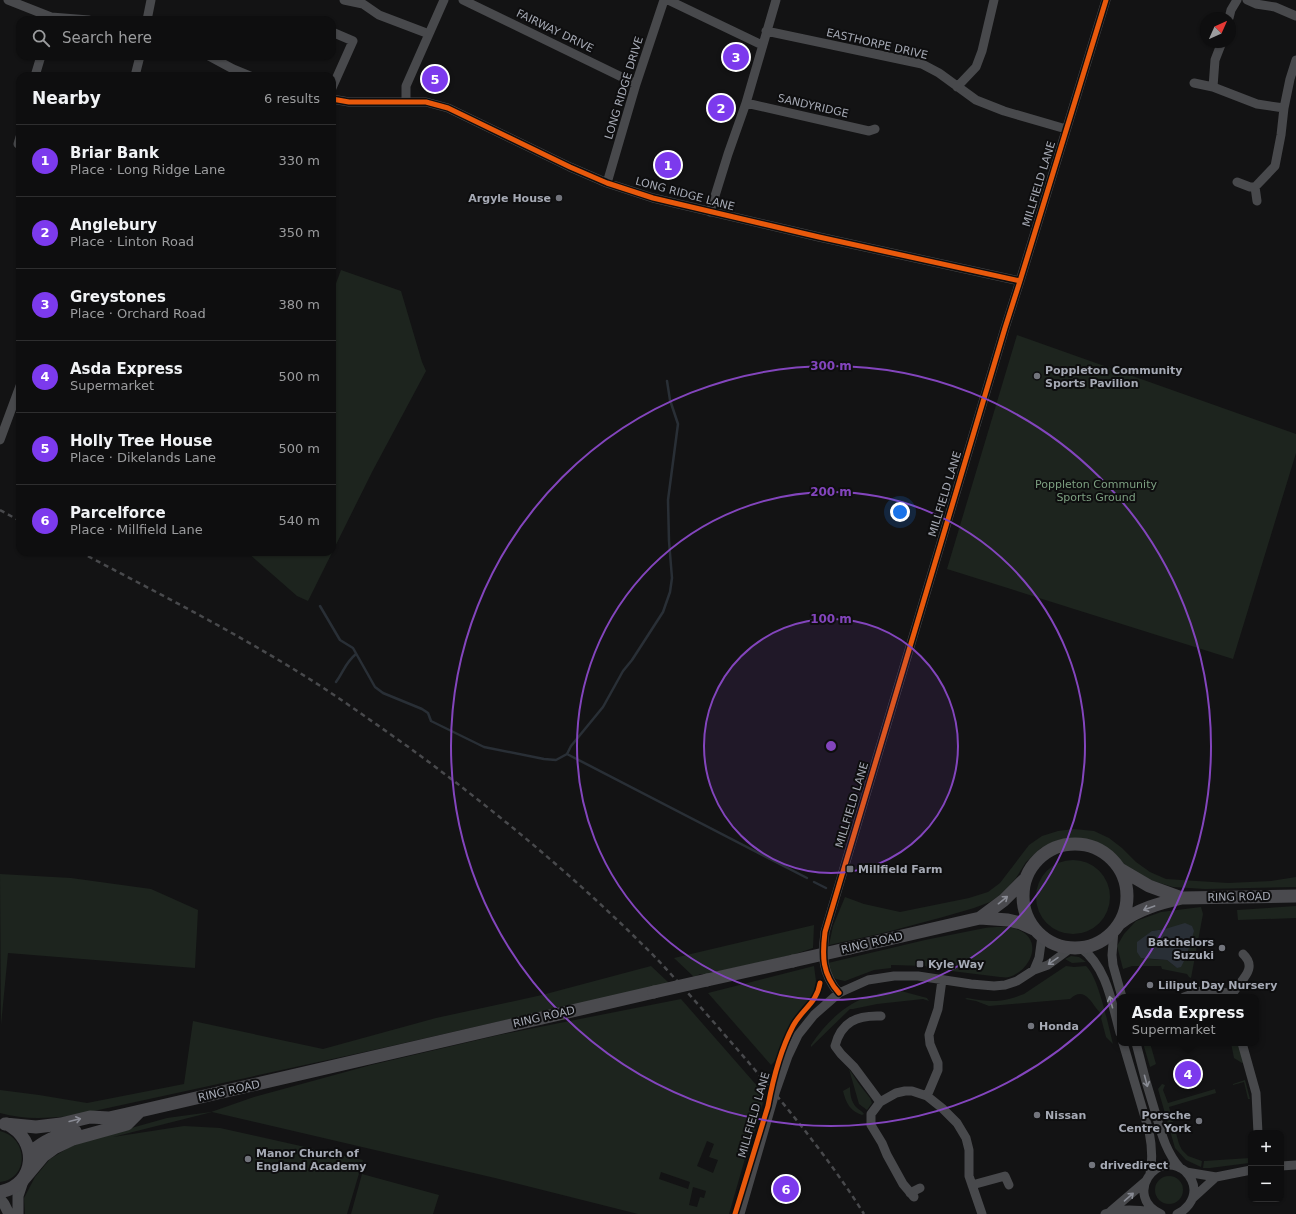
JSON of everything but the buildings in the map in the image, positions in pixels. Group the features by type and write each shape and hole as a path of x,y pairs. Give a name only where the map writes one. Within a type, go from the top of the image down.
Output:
{"highway":[{"path":"1074,843 1085,844 1105,853 1120,869 1126,887 1127,897 1125,911 1116,927 1105,939 1093,945 1076,948 1055,944 1038,932 1028,920 1024,911 1022,890 1024,880 1035,861 1043,854 1058,846 1074,843"},
{"name":"RING ROAD","path":"1120,869 1149,886 1182,898"},
{"name":"RING ROAD","path":"980,918 1004,900 1024,880"},
{"name":"RING ROAD","path":"1116,927 1129,916 1146,908 1182,898 1296,896"},
{"name":"RING ROAD","path":"5,1123 36,1127 61,1124 90,1117 108,1118 139,1112 980,918 1008,920 1022,923 1038,932"},
{"path":"0,1192 15,1186 43,1156 54,1148 73,1139 127,1124 139,1112"},
{"name":"RING ROAD","path":"30,1153 41,1143 50,1138 92,1126 108,1118"},
{"path":"5,1123 13,1127 26,1141 30,1153 28,1168 24,1178"}],"main road":[{"path":"18,1214 18,1196 24,1178"},
{"path":"0,1198 8,1214"}],"street":[{"path":"8,0 45,16"},
{"path":"148,16 151,0"},
{"path":"344,0 363,4 379,15 429,34"},
{"path":"406,101 406,86 444,0"},
{"name":"FAIRWAY DRIVE","path":"463,0 636,84"},
{"name":"LONG RIDGE DRIVE","path":"607,183 636,84 664,0"},
{"path":"668,0 762,45"},
{"path":"710,212 746,103 776,0"},
{"path":"957,87 976,67 982,51 994,0"},
{"name":"MILLFIELD LANE","path":"839,993 829,982 824,968 824,932 1005,328 1106,0"},
{"path":"1230,12 1237,0"},
{"path":"1247,0 1256,4 1275,7 1296,16"},
{"name":"EASTHORPE DRIVE","path":"766,31 922,64 939,73 976,100 1066,129"},
{"path":"336,34 353,41 336,79"},
{"path":"1213,87 1215,60 1220,48"},
{"path":"37,72 39,60"},
{"path":"136,72 139,60"},
{"path":"216,60 240,72"},
{"path":"1237,182 1250,187 1256,186 1275,166 1284,108 1290,79 1296,60"},
{"path":"1194,83 1213,87 1257,104 1284,108"},
{"name":"LONG RIDGE LANE","path":"336,100 349,102 426,102 448,108 607,183 652,198 1020,281"},
{"name":"SANDYRIDGE","path":"746,103 869,131 875,129"},
{"path":"1256,186 1257,201"},
{"path":"0,440 16,397"},
{"path":"1116,927 1112,955 1121,994"},
{"path":"1034,970 1039,958 1038,932"},
{"path":"1076,948 1088,953 1101,971 1117,1023"},
{"name":"MILLFIELD LANE","path":"740,1214 775,1093 788,1056 798,1035 814,1015 839,993 868,980 880,977 906,976 971,984 1005,986 1018,981 1034,970 1048,965 1076,948"},
{"path":"1233,994 1247,975 1249,968 1247,958 1243,954"},
{"path":"927,1096 938,1070 938,1063 930,1044 929,1036 938,1009 942,980"},
{"path":"1192,994 1201,991 1212,990 1225,994"},
{"path":"880,1102 854,1067 835,1046 843,1028 856,1019 870,1016 881,1016"},
{"path":"1124,1046 1150,1131 1152,1162 1144,1195 1146,1201 1158,1213"},
{"path":"1137,1046 1151,1101 1165,1146 1170,1156 1190,1177 1193,1184 1194,1191 1191,1201 1190,1214"},
{"path":"1243,1046 1256,1093 1258,1130"},
{"path":"920,1188 912,1195 903,1184 882,1143 871,1126 871,1114 880,1102 896,1093 905,1091 912,1091 927,1096 957,1123 966,1138 969,1150 969,1176 982,1214"},
{"path":"1284,1166 1296,1165"},
{"path":"1108,1213 1148,1178 1156,1169 1164,1166 1172,1166 1183,1170 1216,1177 1248,1171"},
{"path":"972,1185 1005,1176 1008,1185"},
{"path":"1177,1214 1183,1211 1191,1201 1216,1177"},
{"path":"1108,1213 1135,1210 1158,1213"}],"green space":[{"path":"341,270 401,291 426,371 372,472 336,545 336,283"},
{"name":"Poppleton Community Sports Ground","path":"1017,335 1296,434 1296,453 1233,659 947,569"},
{"path":"252,556 330,556 308,601 297,596"},
{"path":"1074,829 1094,831 1109,838 1136,862 1150,872 1166,879 1228,883 1271,881 1296,877 1296,887 1205,889 1173,887 1150,880 1127,867 1108,850 1093,842 1075,838 1058,840 1041,848 1026,862 1016,878 1004,892 990,902 943,917 883,933 829,945 833,926 845,897 864,904 900,912 969,898 988,892 1000,883 1029,845 1042,836 1058,831"},
{"path":"1066,860 1080,860 1094,866 1104,876 1110,890 1110,904 1104,918 1094,928 1080,934 1066,934 1052,928 1042,918 1036,904 1036,890 1042,876 1052,866"},
{"path":"0,874 71,878 151,889 198,910 195,968 8,953 1,1025"},
{"path":"1296,906 1296,918 1238,920 1237,910"},
{"path":"1201,907 1203,914 1191,978 1187,974 1162,969 1161,966 1132,966 1123,969 1117,946 1124,934 1136,921 1161,912","holes":["1165,929 1177,968 1167,960 1149,959 1152,931"]},
{"path":"814,925 813,948 792,955 707,974 700,974 694,977 674,958"},
{"path":"985,928 1011,928 1019,930 1027,935 1031,941 1032,948 1028,962 1023,969 1016,974 1006,977 927,968 926,966 891,965 891,968 874,970 845,981 836,979 832,976 828,963 925,940"},
{"path":"1071,956 1079,957 1086,962 1072,963 1065,959"},
{"path":"651,966 669,983 369,1051 71,1116 27,1118 0,1113 0,1090 87,1103 184,1084 193,1021 323,1049 436,1018 542,995"},
{"path":"814,966 816,981 813,996 803,1006 794,1019 776,1060 771,1065 708,993"},
{"path":"1066,966 1086,966 1091,972 1099,991 1113,1044 1106,1037 1101,1014 1088,998 1082,994 1078,994 1070,999 989,1006 965,999 996,1001 1016,997 1024,994"},
{"path":"901,991 927,998 929,1001 923,999 877,1004 850,1009 811,1047 819,1033 828,1023 849,1006 873,995"},
{"path":"681,999 765,1095 729,1214 638,1214 495,1178 212,1112 113,1137 184,1126 220,1128 363,1160 347,1214 25,1214 24,1198 35,1177 50,1159 68,1148 85,1141 167,1118 211,1112 254,1097 371,1065 499,1035","holes":["707,1141 714,1144 709,1157 718,1160 713,1173 697,1166","661,1172 690,1182 688,1189 659,1179","693,1187 706,1191 704,1198 700,1197 697,1207 689,1205"]},
{"path":"1144,1046 1151,1046 1156,1064 1150,1067"},
{"path":"1232,1046 1240,1046 1244,1062 1242,1063 1234,1058"},
{"path":"849,1069 870,1098 872,1103 867,1110 859,1104"},
{"path":"1245,1080 1250,1099 1248,1099 1244,1082 1233,1085"},
{"path":"1162,1084 1165,1085 1163,1090 1168,1103 1215,1089 1216,1093 1169,1107 1182,1150 1188,1156 1202,1161 1201,1167 1186,1160 1175,1148 1158,1089"},
{"path":"850,1087 853,1102 864,1114 862,1115 854,1111 849,1106 846,1099 843,1091"},
{"path":"0,1131 10,1135 16,1142 20,1149 22,1158 16,1174 10,1179 0,1182"},
{"path":"1248,1158 1248,1163 1210,1168 1203,1168 1204,1161"},
{"path":"362,1174 439,1195 433,1214 351,1214"},
{"path":"1169,1176 1179,1180 1183,1190 1179,1200 1169,1204 1159,1200 1155,1190 1159,1180"}],"shaded area":[{"path":"1185,923 1192,926 1194,931 1186,957 1181,967 1177,968 1167,960 1141,958 1137,952 1137,942 1152,931"}],"waterway":[{"path":"567,754 571,746 603,707 623,671 632,660 663,612 670,592 672,578 668,500 678,424 670,400 667,381"},
{"path":"320,606 340,640 353,648 375,687 383,693 422,709 428,713 431,721 484,747 544,759 556,760 567,754 807,878"},
{"path":"336,682 347,664 356,654"},
{"path":"814,882 826,888"}],"railway":[{"path":"0,510 16,519"},
{"path":"88,556 269,654 323,688 440,770 536,847 628,930 687,992 804,1129 850,1192 864,1214"}],"cycle path":[{"path":"839,993 829,979 824,964 825,932 1005,328 1106,0"},
{"path":"336,100 349,102 426,102 448,108 570,167 607,183 653,198 819,237 1020,281"},
{"path":"735,1214 768,1106 784,1045 793,1026 816,996 820,983"}],"place":[{"name":"Greystones","path":"736,57"},
{"name":"Holly Tree House","path":"435,79"},
{"name":"Anglebury","path":"721,108"},
{"name":"Briar Bank","path":"668,165"},
{"name":"Argyle House","path":"559,198"},
{"name":"Poppleton Community Sports Pavilion","path":"1037,376"},
{"name":"Millfield Farm","path":"850,869"},
{"name":"Batchelors Suzuki","path":"1222,948"},
{"name":"Kyle Way","path":"920,964"},
{"name":"Liliput Day Nursery","path":"1150,985"},
{"name":"Honda","path":"1031,1026"},
{"name":"Asda Express","path":"1188,1074"},
{"name":"Nissan","path":"1037,1115"},
{"name":"Porsche Centre York","path":"1199,1121"},
{"name":"Manor Church of England Academy","path":"248,1159"},
{"name":"drivedirect","path":"1092,1165"},
{"name":"Parcelforce","path":"786,1189"}]}
